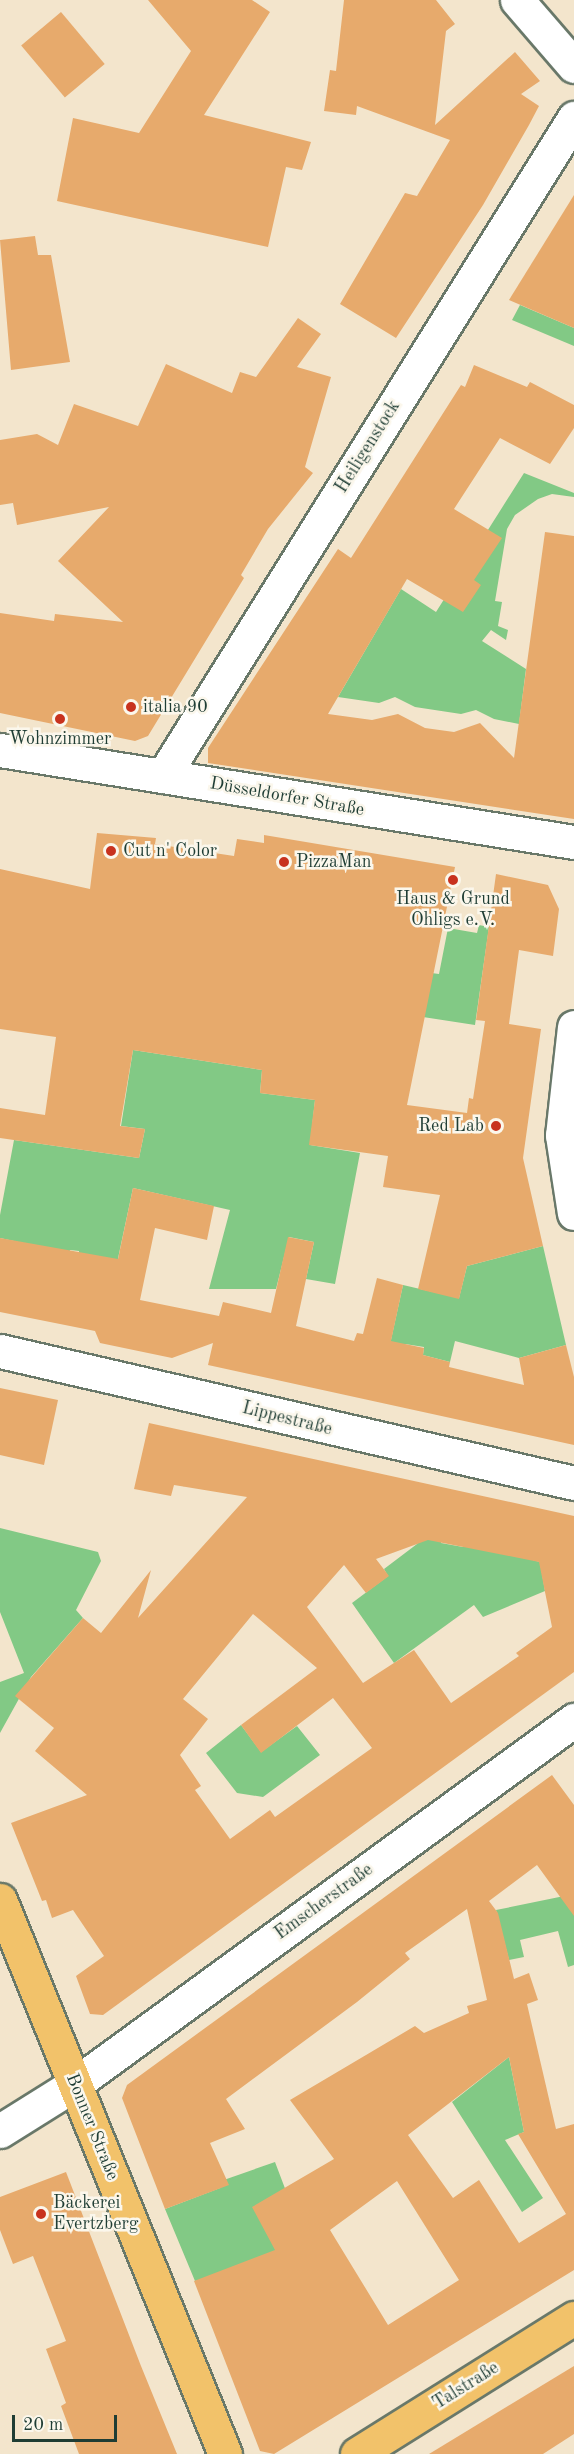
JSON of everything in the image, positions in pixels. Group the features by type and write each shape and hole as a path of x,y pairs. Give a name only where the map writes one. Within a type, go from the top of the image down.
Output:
{"main road":[{"name":"Bonner Straße","path":"0,1900 225,2454"},
{"name":"Talstraße","path":"357,2454 574,2318"}],"street":[{"path":"517,0 574,66"},
{"name":"Heiligenstock","path":"163,776 574,118"},
{"name":"Düsseldorfer Straße","path":"0,750 574,842"},
{"path":"574,1027 562,1135 574,1213"},
{"name":"Lippestraße","path":"0,1351 574,1483"},
{"name":"Emscherstraße","path":"0,2131 75,2084 574,1720"}],"green space":[{"path":"520,305 574,328 574,346 512,320"},
{"path":"524,473 574,493 574,497 552,494 538,499 515,515 507,529 495,601 502,602 498,626 508,630 506,640 491,630 482,641 526,669 519,724 494,719 476,710 461,714 415,707 395,697 379,703 338,697 401,589 436,612"},
{"path":"479,925 489,927 475,1025 423,1017 401,969 439,974 448,928 477,933"},
{"path":"133,1050 262,1070 260,1093 315,1100 310,1145 360,1153 335,1284 306,1279 314,1242 289,1237 276,1289 209,1289 230,1210 133,1188 117,1263 79,1255 79,1251 70,1250 69,1253 0,1238 0,1215 14,1140 139,1158 145,1129 121,1126"},
{"path":"543,1246 566,1345 519,1358 455,1341 450,1362 423,1355 424,1347 405,1344 389,1349 403,1285 459,1298 467,1266"},
{"path":"0,1528 98,1552 101,1561 76,1610 83,1618 31,1677 0,1733 0,1682 24,1673 0,1612"},
{"path":"425,1533 442,1536 441,1543 463,1547 464,1541 540,1562 545,1591 483,1617 474,1605 394,1663 352,1603 388,1576 384,1569 417,1544"},
{"path":"241,1725 261,1752 297,1726 320,1755 263,1797 237,1793 206,1753"},
{"path":"574,1894 574,1965 568,1967 558,1931 520,1940 524,1957 509,1960 496,1910"},
{"path":"509,2057 524,2132 505,2140 543,2198 522,2212 452,2102"},
{"path":"275,2162 289,2199 321,2221 341,2249 321,2260 195,2281 165,2209 220,2188 218,2182"}],"building":[{"path":"148,0 252,0 270,12 204,115 311,142 302,170 286,167 268,247 57,201 73,118 139,133 191,51"},
{"path":"344,0 436,0 455,24 446,31 435,125 515,52 540,81 521,94 539,106 529,125 483,205 396,338 340,304 405,193 417,196 450,140 357,106 356,115 324,111 330,70 336,71"},
{"path":"61,12 105,64 65,98 21,45"},
{"path":"574,195 574,328 509,300"},
{"path":"35,236 38,255 51,255 70,362 11,370 0,240"},
{"path":"298,318 321,334 297,367 331,377 305,467 313,473 268,529 241,575 244,578 148,736 135,741 0,713 0,613 54,621 55,614 123,622 58,561 109,507 17,525 13,503 0,505 0,440 37,434 58,445 74,404 138,426 166,364 232,393 240,372 256,377"},
{"path":"474,365 527,387 530,382 574,405 574,428 550,464 500,438 454,509 502,538 474,580 481,585 463,612 407,579 328,714 372,720 398,714 425,728 454,732 480,723 514,758 545,532 574,536 574,819 208,763 208,748 338,549 351,558 461,385 465,387"},
{"path":"97,833 156,838 155,844 234,856 237,839 264,843 264,835 455,867 407,1105 467,1113 469,1098 473,1099 485,1021 476,1020 496,874 548,885 559,909 553,956 519,950 509,1024 541,1029 523,1158 543,1246 467,1266 459,1299 418,1289 440,1195 383,1187 388,1156 309,1145 315,1100 260,1093 262,1070 133,1050 120,1126 145,1129 139,1158 0,1138 0,1108 45,1115 56,1037 0,1029 0,869 90,889"},
{"path":"133,1188 214,1206 207,1240 155,1228 140,1300 219,1316 223,1302 271,1313 288,1237 314,1242 296,1326 354,1341 357,1333 363,1334 377,1278 403,1285 391,1341 424,1348 423,1355 450,1362 449,1367 524,1385 519,1358 566,1345 574,1377 574,1445 208,1365 213,1343 172,1358 100,1343 95,1331 0,1312 0,1238 118,1259"},
{"path":"0,1388 58,1400 44,1465 0,1455"},
{"path":"149,1423 574,1516 574,1672 103,2015 90,2014 76,1976 104,1956 73,1910 52,1918 46,1900 42,1901 11,1823 87,1795 35,1751 54,1728 15,1696 83,1618 101,1633 151,1570 138,1618 247,1497 174,1485 171,1496 134,1489","holes":["428,1540 539,1562 552,1627 516,1653 519,1656 451,1703 414,1650 363,1683 307,1607 344,1565 366,1593 389,1576 376,1559","253,1614 317,1668 241,1725 261,1753 333,1698 372,1748 275,1817 270,1810 230,1839 195,1790 201,1786 180,1755 208,1719 183,1699"]},
{"path":"552,1775 574,1805 574,1916 537,1865 489,1901 498,1913 514,1979 529,1973 538,2000 527,2004 556,2129 574,2124 574,2270 274,2454 260,2451 194,2281 275,2250 252,2207 334,2159 290,2100 415,2026 424,2033 469,2013 467,2006 487,2000 467,1909 405,1953 410,1959 357,2002 226,2099 245,2129 210,2143 229,2185 165,2209 122,2098 127,2085","holes":["509,2057 524,2132 518,2134 566,2214 519,2243 479,2180 453,2198 408,2135","397,2181 459,2280 388,2325 330,2230"]},
{"path":"66,2172 177,2454 79,2454 61,2406 66,2403 46,2349 66,2341 33,2256 13,2264 0,2230 0,2197"},
{"path":"574,2366 574,2434 543,2454 429,2454"}],"place":[{"name":"italia 90","path":"131,707"},
{"name":"Wohnzimmer","path":"60,719"},
{"name":"Cut n' Color","path":"111,851"},
{"name":"PizzaMan","path":"284,862"},
{"name":"Haus & Grund Ohligs e.V.","path":"453,880"},
{"name":"Red Lab","path":"496,1126"},
{"name":"Bäckerei Evertzberg","path":"41,2214"}]}
